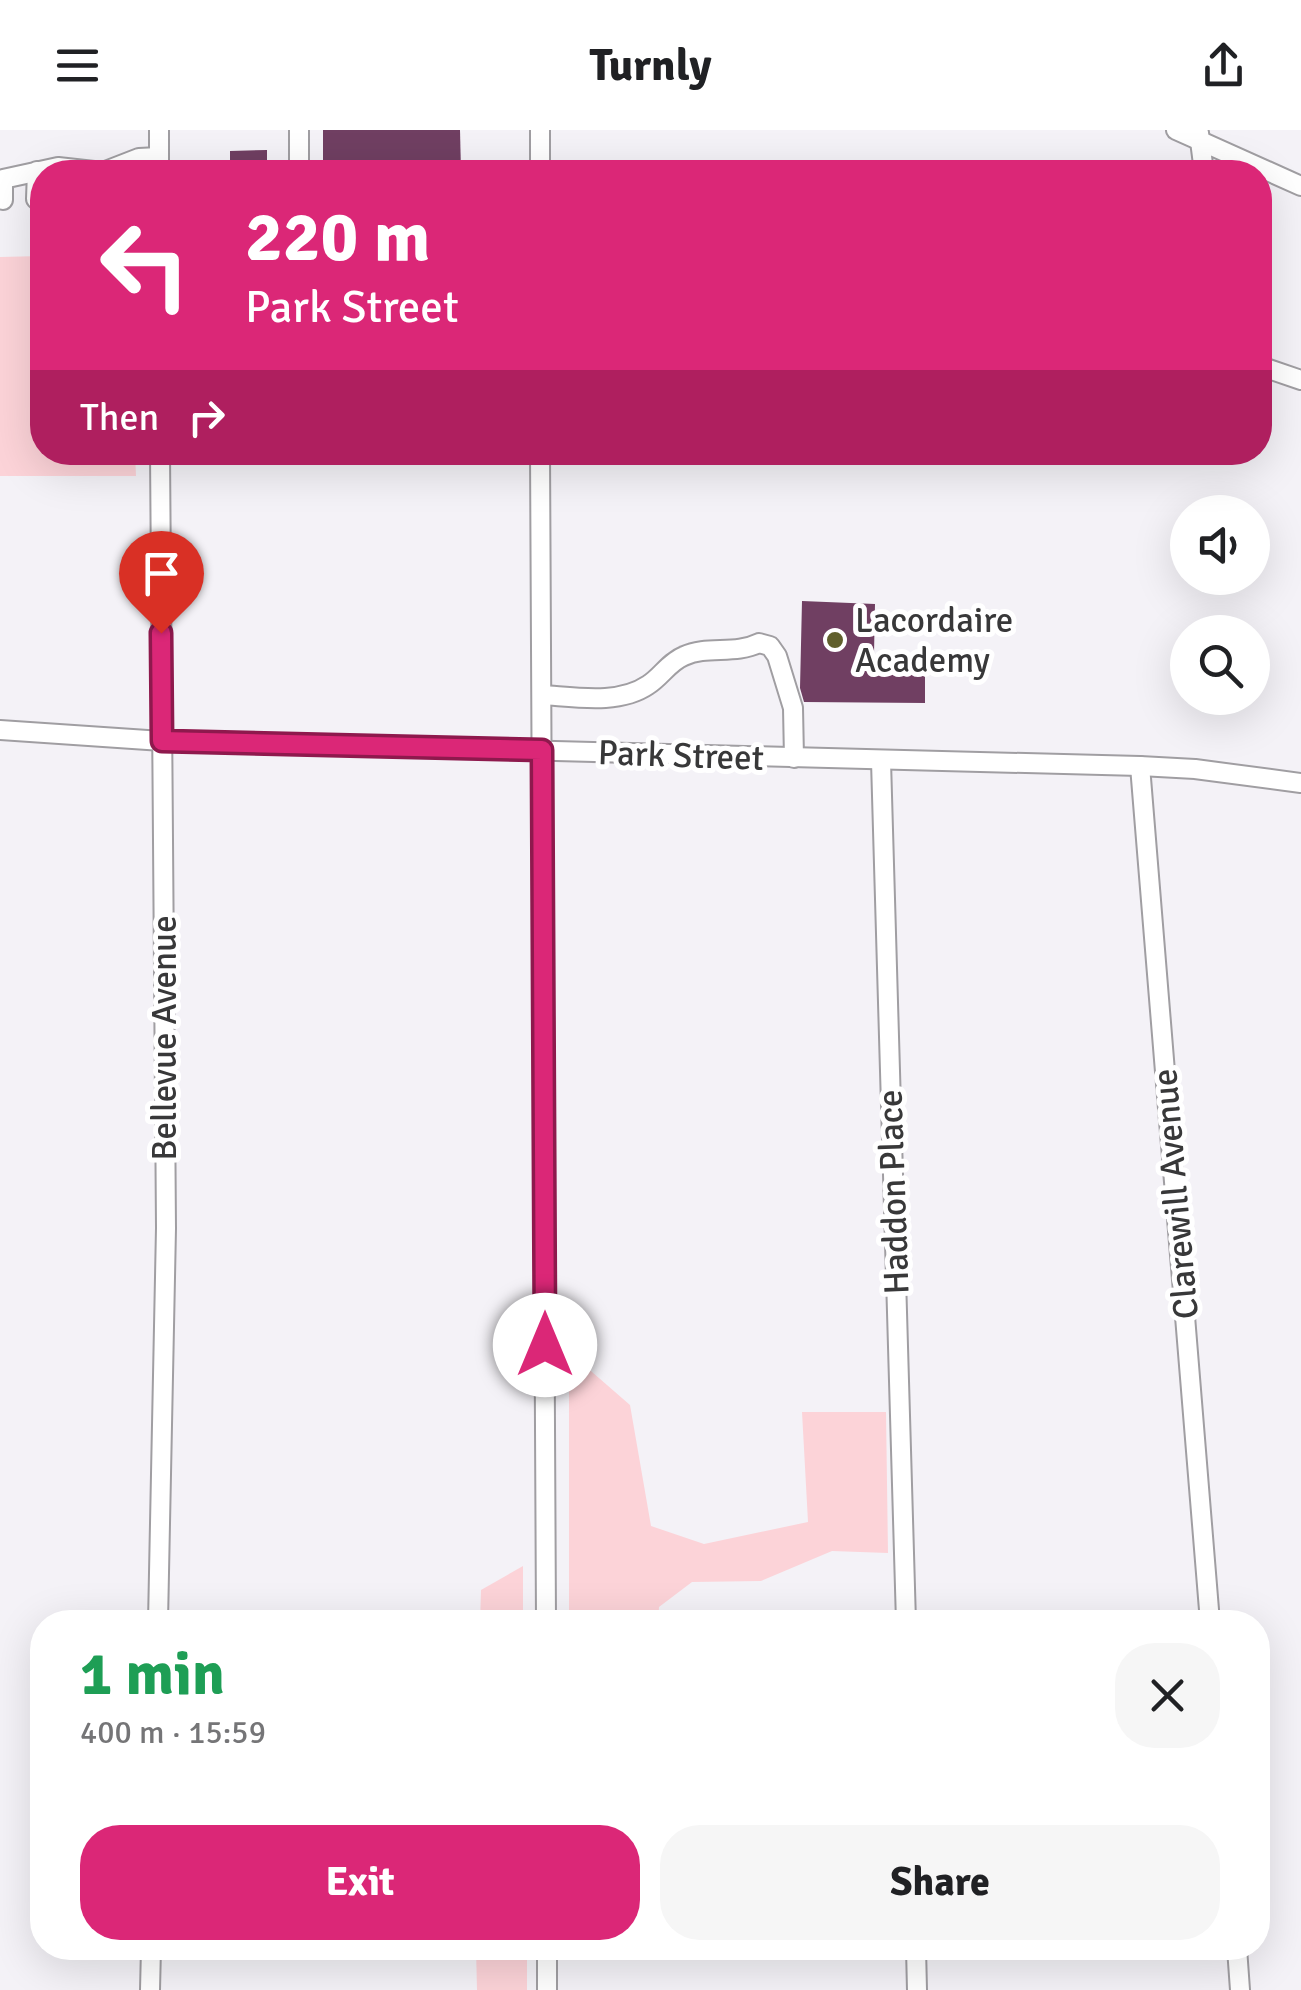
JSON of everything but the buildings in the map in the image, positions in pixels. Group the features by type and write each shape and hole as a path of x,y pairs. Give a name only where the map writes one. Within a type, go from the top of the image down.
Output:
{"street":[{"path":"159,130 159,160"},
{"path":"299,160 300,130"},
{"path":"540,130 540,160"},
{"path":"1176,130 1199,136 1248,160"},
{"path":"1272,172 1301,186"},
{"path":"3,200 4,179 30,173"},
{"path":"1272,370 1301,380"},
{"name":"Bellevue Avenue","path":"158,1610 166,1228 160,465"},
{"path":"540,465 546,1610"},
{"path":"542,695 629,695 649,685 686,654 744,650 759,643 770,646 777,656 796,719 794,758"},
{"name":"Park Street","path":"0,730 162,741 1140,766 1301,783"},
{"name":"Haddon Place","path":"881,761 906,1610"},
{"name":"Clarewill Avenue","path":"1140,766 1209,1610"},
{"path":"150,1990 151,1960"},
{"path":"547,1960 547,1990"},
{"path":"916,1960 917,1990"},
{"path":"1238,1960 1240,1990"}],"shaded area":[{"path":"30,256 30,465 136,465 136,476 0,476 0,257"},
{"path":"569,1352 630,1405 651,1526 704,1544 808,1522 802,1412 886,1412 888,1553 832,1551 761,1581 692,1582 659,1610 569,1610"},
{"path":"523,1566 523,1610 480,1610 481,1590"},
{"path":"476,1960 527,1960 527,1990 477,1990"}],"place":[{"name":"Lacordaire Academy","path":"835,640"}],"route":[{"path":"161,633 162,741 542,750 545,1345"}]}
